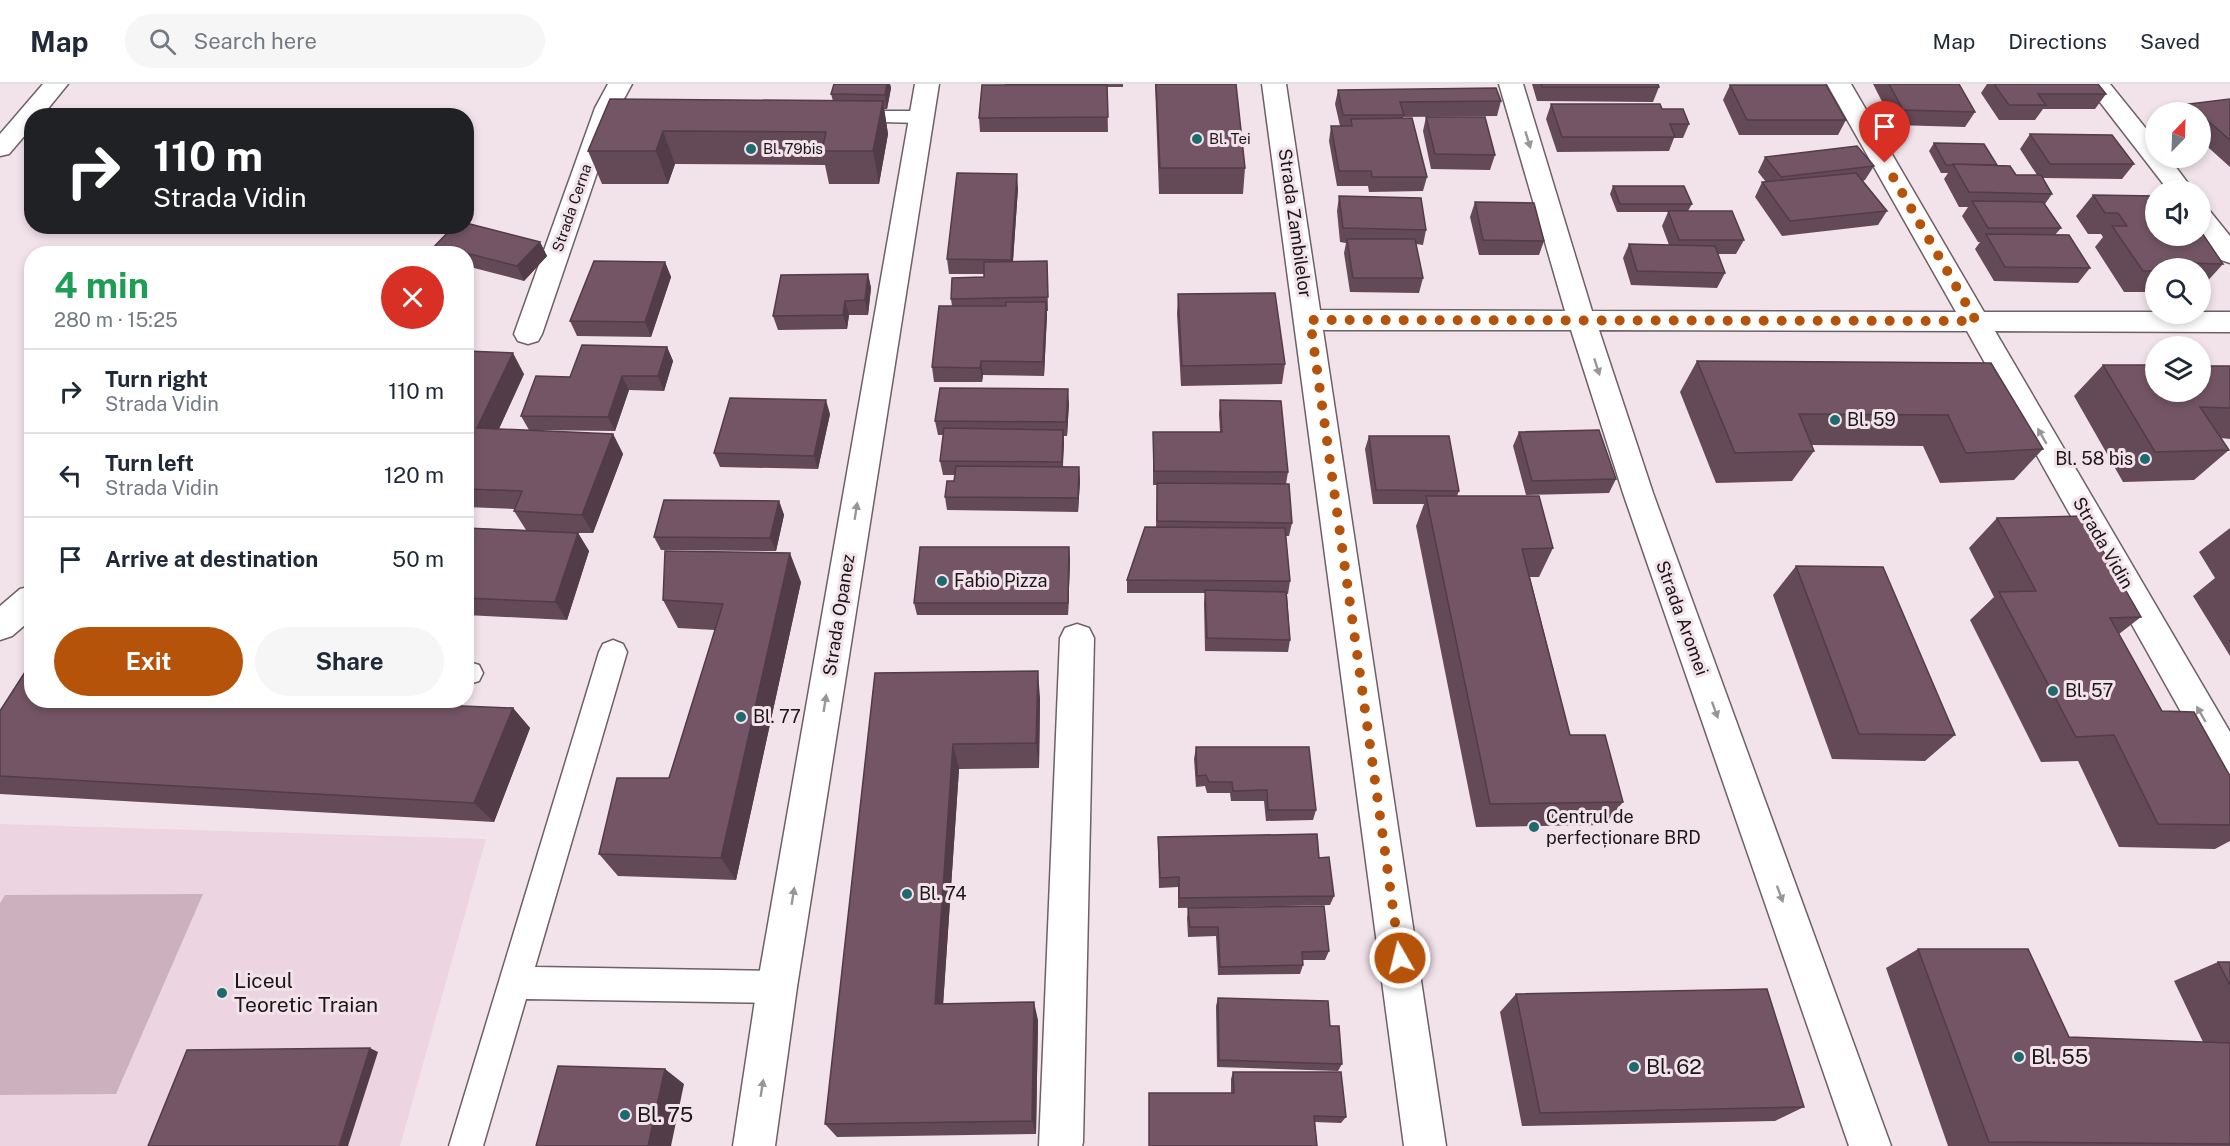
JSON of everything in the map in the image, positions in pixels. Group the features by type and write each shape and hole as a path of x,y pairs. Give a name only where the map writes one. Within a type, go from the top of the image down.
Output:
{"street":[{"path":"35,108 56,84"},
{"name":"Strada Cerna","path":"528,334 616,115 620,84"},
{"name":"Strada Opanez","path":"754,1146 777,987 927,84"},
{"name":"Strada Zambilelor","path":"1274,84 1310,320 1425,1146"},
{"name":"Strada Aromei","path":"1511,84 1582,322 1638,493 1870,1146"},
{"name":"Strada Vidin","path":"1839,84 2230,765"},
{"path":"2098,84 2173,180"},
{"path":"0,149 24,121"},
{"path":"2211,230 2230,254"},
{"path":"1310,320 2230,322"},
{"path":"0,626 24,606"},
{"path":"1060,1146 1062,1142 1077,638"}],"lane":[{"path":"828,117 922,117"},
{"path":"466,1146 613,652"},
{"path":"514,983 777,987"}],"shaded area":[{"name":"Liceul Teoretic Traian","path":"0,824 486,839 400,1146 0,1146"},
{"path":"203,894 116,1094 0,1095 0,903 5,895"}],"building":[{"path":"834,84 887,84 885,95 831,94"},
{"name":"Bl. Tei","path":"1156,84 1236,84 1245,168 1160,168"},
{"path":"1541,84 1658,84 1659,87 1542,87"},
{"path":"1889,84 1959,84 1975,112 1903,110"},
{"path":"1994,84 2098,84 2106,94 2038,94 2046,105 2009,105"},
{"path":"982,85 1107,85 1108,117 979,118"},
{"path":"1730,85 1826,85 1846,120 1747,120"},
{"path":"1496,88 1501,101 1400,102 1404,115 1343,115 1338,90"},
{"path":"610,99 883,101 873,151 822,151 826,132 663,131 656,151 588,151"},
{"path":"2230,99 2230,140 2211,124 2211,102 2205,102"},
{"path":"1551,104 1660,104 1662,109 1683,109 1689,124 1670,124 1675,137 1562,137"},
{"path":"1426,117 1485,117 1495,155 1435,154"},
{"path":"1412,118 1427,177 1372,177 1371,171 1339,171 1331,126 1352,126 1351,119"},
{"path":"2030,134 2112,135 2134,164 2050,164"},
{"path":"1934,143 1984,144 1997,165 1946,165"},
{"path":"1857,146 1874,166 1781,177 1765,157"},
{"path":"1953,164 2010,166 2016,175 2041,175 2052,194 1969,192"},
{"path":"957,173 1017,174 1011,260 947,259"},
{"path":"1856,173 1887,211 1790,221 1762,182"},
{"path":"1613,186 1684,186 1692,204 1620,204"},
{"path":"2093,195 2145,196 2145,246 2211,246 2223,264 2211,264 2211,258 2145,258 2145,271 2143,271 2112,226 2127,226 2118,213 2105,213"},
{"path":"1339,196 1421,198 1426,230 1343,228"},
{"path":"1972,201 2043,202 2061,228 1988,228"},
{"path":"1475,202 1534,203 1544,241 1483,240"},
{"path":"1668,211 1732,211 1744,240 1679,240"},
{"path":"474,225 540,242 517,266 474,255 474,246 435,246 446,234 474,234"},
{"path":"1986,234 2069,235 2090,268 2005,267"},
{"path":"1347,239 1415,239 1423,278 1353,278"},
{"path":"1629,244 1715,246 1725,273 1637,271"},
{"path":"594,261 665,262 645,322 570,321"},
{"path":"1047,261 1048,297 951,299 952,278 984,277 984,262"},
{"path":"868,274 865,300 845,301 843,315 773,316 781,275"},
{"path":"1275,293 1285,364 1182,366 1178,294"},
{"path":"1006,302 1046,302 1043,362 981,361 980,368 932,367 939,306 1006,306"},
{"path":"582,345 667,347 658,376 622,376 608,417 521,416 536,376 570,377"},
{"path":"474,351 513,353 477,428 613,434 582,515 514,511 522,491 474,489"},
{"path":"1697,361 1991,363 2043,449 1966,453 1948,415 1799,414 1814,451 1735,453"},
{"path":"2103,365 2145,365 2145,402 2211,402 2211,366 2230,366 2230,408 2200,407 2229,450 2155,452"},
{"path":"940,388 1068,389 1066,422 935,421"},
{"path":"730,398 826,400 814,456 714,453"},
{"path":"1220,400 1281,401 1288,472 1154,471 1153,432 1222,432"},
{"path":"944,428 1063,430 1062,462 940,461"},
{"path":"1599,430 1616,479 1532,481 1519,432"},
{"path":"1369,436 1449,436 1459,491 1376,490"},
{"path":"956,466 1079,467 1078,498 945,497 947,481 954,481"},
{"path":"1157,483 1289,484 1292,523 1157,521"},
{"path":"1426,496 1539,496 1553,548 1522,549 1570,735 1605,735 1623,802 1490,804"},
{"path":"664,500 779,501 770,538 654,537"},
{"path":"2083,516 2141,617 2110,618 2162,711 2194,712 2230,776 2230,825 2158,824 2114,735 2076,737 1999,592 2036,591 1997,518"},
{"path":"1145,527 1285,528 1290,581 1127,580"},
{"path":"474,528 578,533 555,602 474,598"},
{"path":"920,547 1069,547 1068,603 914,603"},
{"name":"Bl. 77","path":"665,551 790,553 721,858 599,854 617,778 669,778 723,604 663,600"},
{"path":"1796,566 1883,567 1955,735 1859,734"},
{"path":"1205,590 1286,592 1290,640 1207,638"},
{"name":"Bl. 74","path":"1038,671 1036,743 953,744 935,1004 1034,1002 1032,1121 825,1124 875,673"},
{"path":"24,674 24,708 513,708 474,803 0,776 0,711"},
{"path":"1196,747 1309,747 1316,810 1268,810 1267,790 1233,791 1232,782 1209,782 1206,775 1197,776"},
{"path":"1317,834 1319,858 1329,857 1334,896 1179,898 1179,877 1160,878 1158,837"},
{"path":"1324,906 1329,951 1302,952 1303,965 1220,967 1218,927 1190,927 1188,908"},
{"name":"Bl. 55","path":"1918,949 2028,949 2069,1037 2230,1043 2230,1144 1989,1142"},
{"path":"2218,962 2230,962 2230,985"},
{"name":"Bl. 62","path":"1767,989 1804,1107 1540,1113 1516,994"},
{"path":"1218,998 1328,1001 1330,1026 1339,1026 1342,1064 1219,1060"},
{"path":"370,1048 339,1146 148,1146 187,1050"},
{"name":"Bl. 75","path":"558,1066 665,1069 648,1146 536,1146"},
{"path":"1233,1072 1341,1072 1346,1117 1314,1116 1317,1146 1149,1146 1149,1093 1234,1093"}],"place":[{"name":"Bl. Tei","path":"1197,139"},
{"name":"Bl. 79bis","path":"751,149"},
{"name":"Bl. 59","path":"1835,420"},
{"name":"Bl. 58 bis","path":"2145,459"},
{"name":"Fabio Pizza","path":"942,581"},
{"name":"Bl. 57","path":"2053,691"},
{"name":"Bl. 77","path":"741,717"},
{"name":"Centrul de perfecționare BRD","path":"1534,827"},
{"name":"Bl. 74","path":"907,894"},
{"name":"Liceul Teoretic Traian","path":"222,993"},
{"name":"Bl. 55","path":"2019,1057"},
{"name":"Bl. 62","path":"1634,1067"},
{"name":"Bl. 75","path":"625,1115"}],"route":[{"path":"1400,958 1310,320 1976,321 1885,163"}]}
